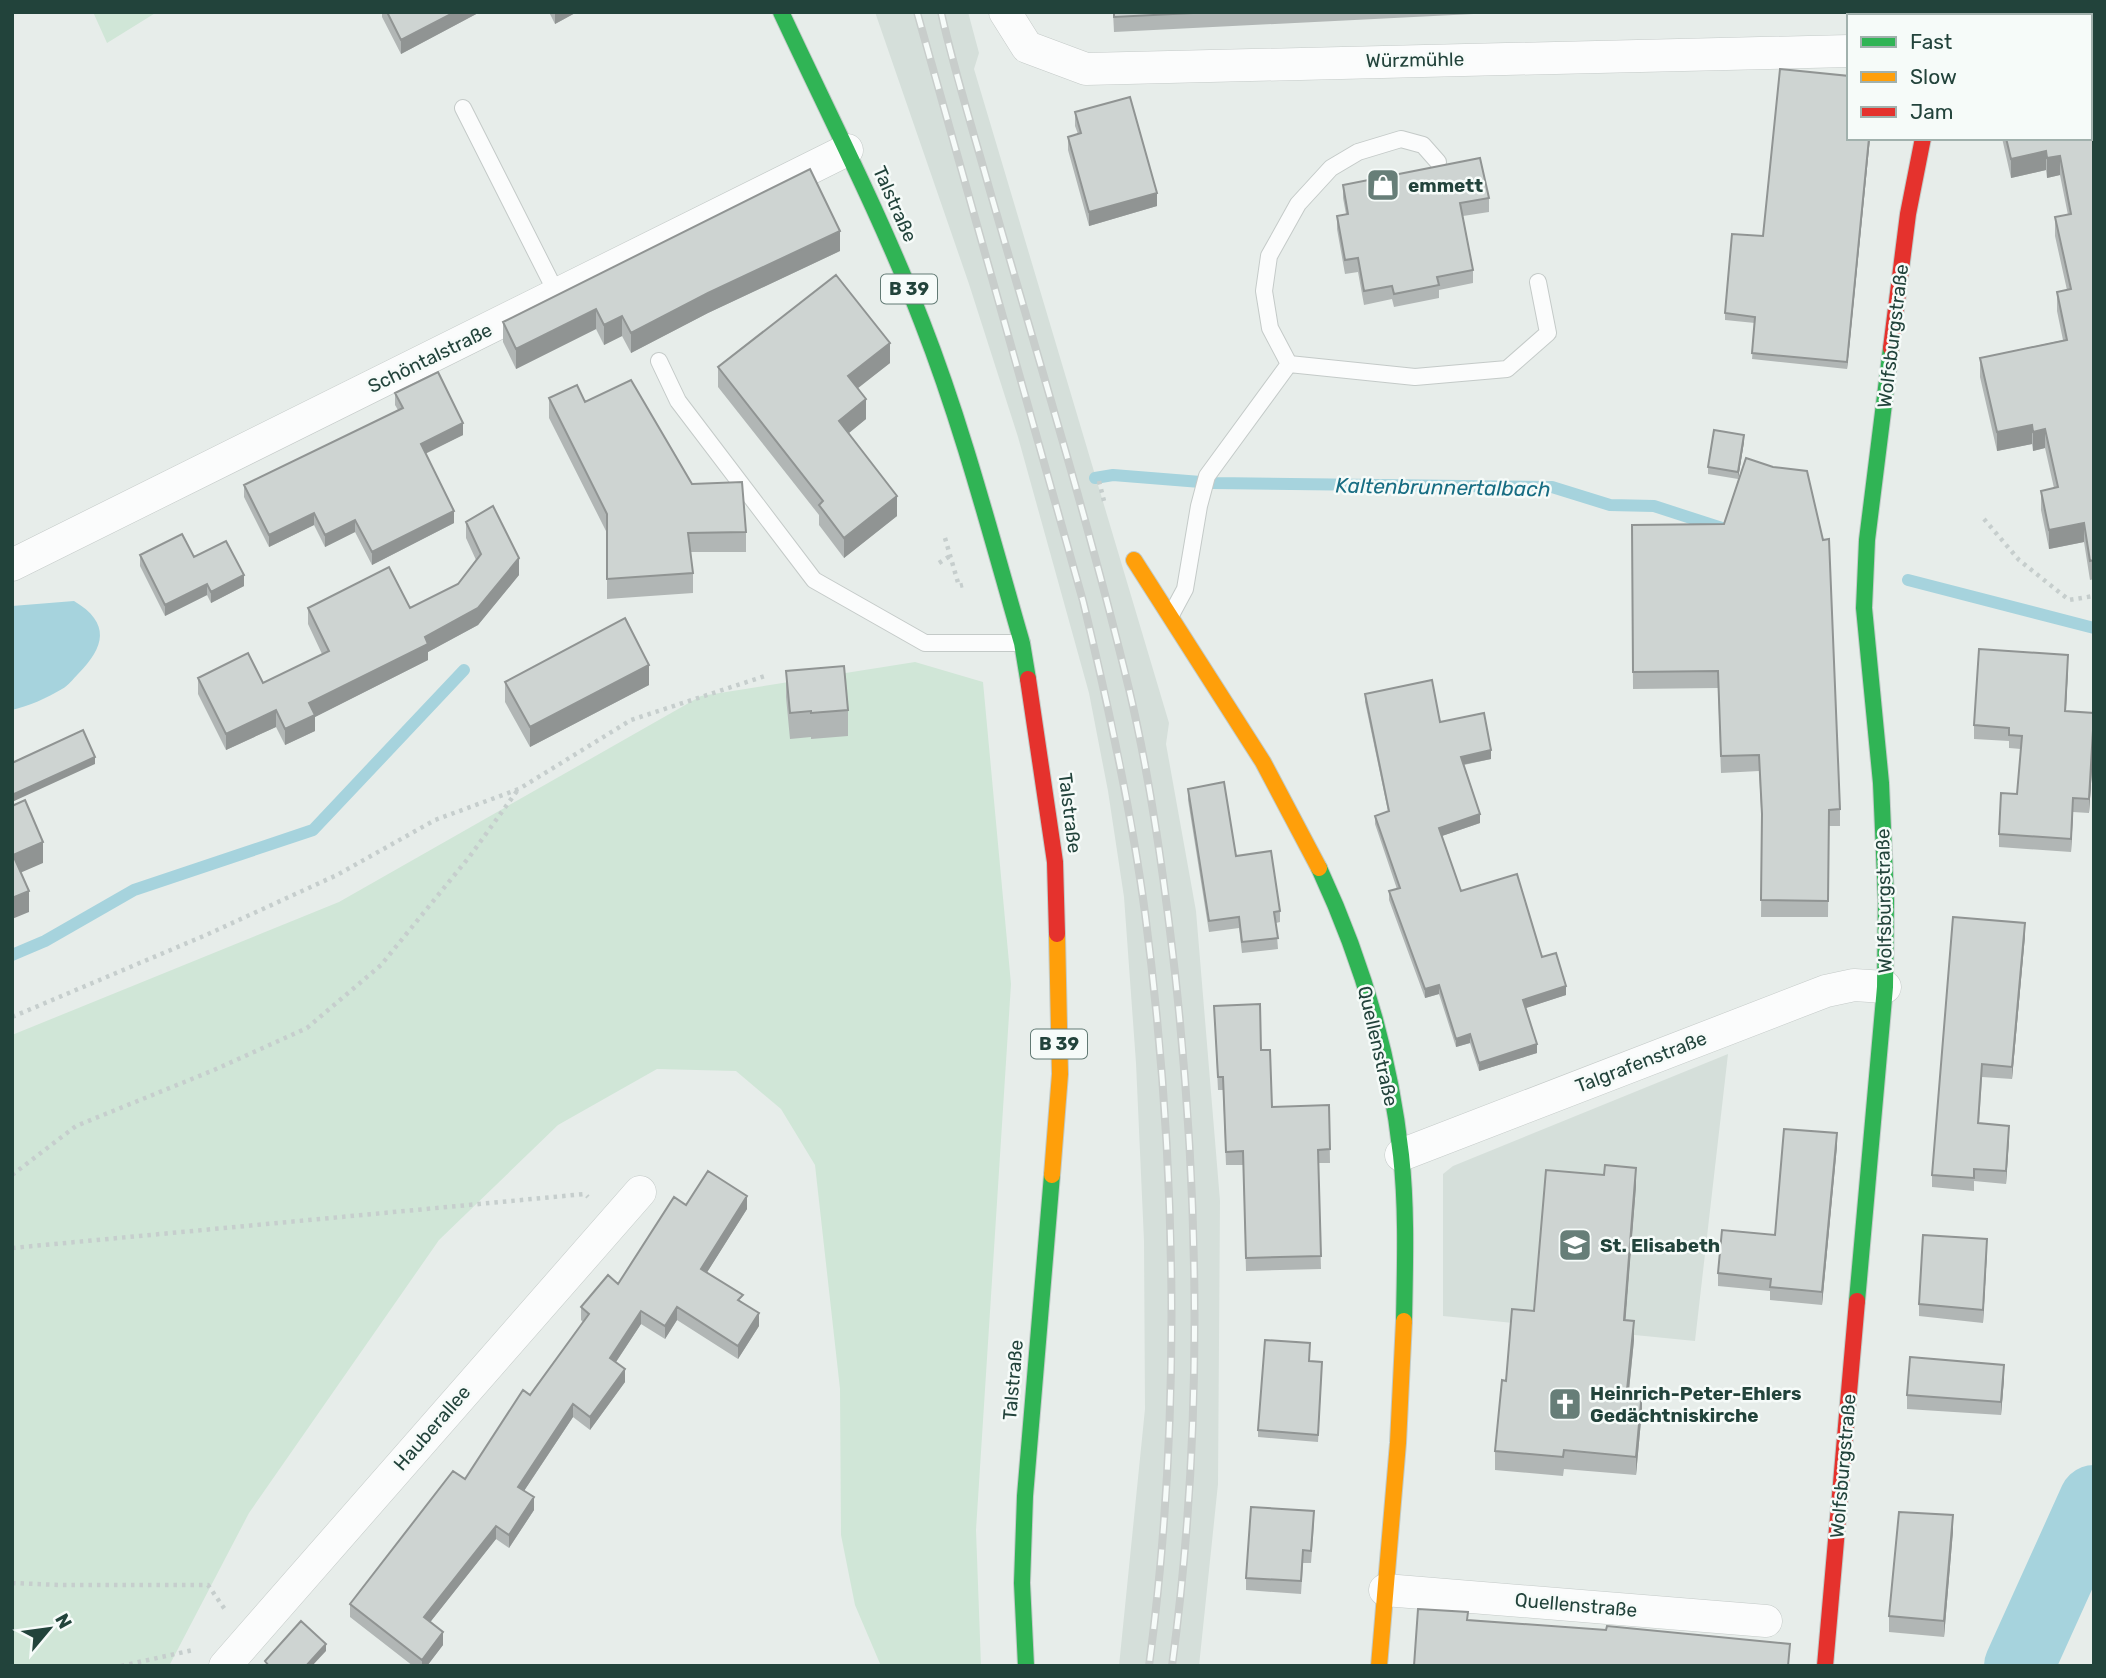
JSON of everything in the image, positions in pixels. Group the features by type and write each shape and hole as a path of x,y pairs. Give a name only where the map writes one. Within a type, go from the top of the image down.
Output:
{"street":[{"name":"Talstraße","path":"781,12 890,243 923,324 961,433 1022,643 1044,776 1055,862 1059,1061 1025,1496 1021,1583 1026,1666"},
{"name":"Würzmühle","path":"1004,12 1027,47 1086,69 1847,51"},
{"name":"Wolfsburgstraße","path":"1825,1666 1885,987 1886,900 1881,783 1864,608 1867,540 1908,214 1923,140"},
{"name":"Schöntalstraße","path":"12,565 847,150"},
{"name":"Quellenstraße","path":"1134,560 1297,820 1330,891 1361,975 1384,1062 1401,1155 1405,1346 1379,1666"},
{"name":"Talgrafenstraße","path":"1401,1155 1826,991 1854,985 1885,987"},
{"name":"Hauberallee","path":"225,1666 640,1192"},
{"name":"Quellenstraße","path":"1385,1590 1766,1621"}],"lane":[{"path":"463,108 557,294"},
{"path":"1289,363 1270,328 1264,291 1269,256 1298,204 1331,169 1358,152 1401,139 1423,145 1438,162"},
{"path":"1289,363 1415,377 1507,369 1548,333 1538,282"},
{"path":"659,361 678,401 814,580 925,643 1022,643"},
{"path":"1170,618 1185,589 1199,506 1207,476 1289,363"}],"path":[{"path":"1099,481 1104,501"},
{"path":"1984,519 2018,560 2069,600 2094,596"},
{"path":"945,538 959,586 963,585"},
{"path":"939,563 950,556"},
{"path":"12,1017 206,935 337,875 435,820 519,789 631,720 765,676"},
{"path":"12,1175 76,1126 214,1070 307,1028 381,965 470,856 519,789"},
{"path":"12,1248 585,1194 613,1223"},
{"path":"12,1583 208,1585 246,1640 121,1666"}],"shaded area":[{"path":"875,12 968,12 979,53 974,69 1169,723 1166,744 1196,911 1220,1201 1218,1484 1199,1666 1119,1666 1145,1409 1144,1241 1136,1063 1124,897 1108,791 1089,693 1018,437 969,284"},
{"name":"St. Elisabeth","path":"1728,1054 1695,1341 1443,1316 1443,1174 1453,1166"}],"green space":[{"path":"93,12 157,12 107,43"},
{"path":"915,662 983,682 1011,984 976,1530 981,1666 881,1666 855,1605 841,1535 840,1389 815,1165 781,1109 736,1071 657,1069 558,1125 439,1240 249,1513 169,1666 12,1666 12,1035 339,902 701,696"}],"water":[{"path":"74,601 86,609 99,627 100,636 94,654 64,688 12,710 12,606"}],"building":[{"path":"387,12 455,12 401,40"},
{"path":"1114,12 1213,12 1114,17"},
{"path":"2094,12 2094,24 2092,14 2066,14"},
{"path":"1780,69 1847,76 1847,140 1869,140 1847,362 1752,353 1755,317 1725,313 1732,234 1763,236"},
{"path":"1130,97 1157,193 1089,212 1068,137 1081,133 1075,112"},
{"path":"2092,111 2094,560 2090,561 2084,523 2049,530 2041,491 2058,487 2045,429 2033,432 2032,425 1997,432 1980,358 2067,340 2057,292 2071,289 2055,217 2071,214 2060,156 2047,158 2046,151 2011,159 2006,140 2092,140"},
{"path":"1480,158 1489,198 1460,203 1473,270 1437,277 1439,285 1394,294 1392,286 1364,291 1358,258 1345,260 1337,216 1348,214 1343,185"},
{"path":"810,169 840,231 708,293 631,333 622,316 604,325 596,309 516,349 503,322"},
{"path":"836,275 890,343 848,376 866,399 839,421 897,496 844,538 819,505 823,501 718,367"},
{"path":"438,372 463,423 421,444 454,511 372,552 355,520 325,535 314,513 269,535 244,485 403,408 395,393"},
{"path":"631,380 692,484 742,482 746,532 688,533 693,573 607,579 607,514 549,398 577,385 585,402"},
{"path":"1714,430 1744,435 1738,472 1708,467"},
{"path":"1746,458 1773,467 1807,471 1823,540 1829,539 1840,809 1829,810 1828,901 1761,900 1762,814 1759,755 1721,756 1718,671 1633,672 1632,525 1724,524"},
{"path":"493,506 519,558 478,608 425,637 428,644 309,703 315,715 285,729 276,710 226,734 198,678 248,653 263,683 329,651 308,608 389,567 410,608 458,584 481,554 466,522"},
{"path":"182,534 194,557 226,541 244,575 211,592 207,584 165,605 140,555"},
{"path":"625,618 649,665 530,727 505,682"},
{"path":"1979,649 2068,655 2065,711 2094,713 2089,799 2073,798 2071,839 1999,834 2001,793 2017,794 2022,736 2009,735 2009,728 1974,725"},
{"path":"844,666 848,710 790,713 786,671"},
{"path":"1432,680 1440,722 1484,713 1491,750 1461,757 1480,814 1439,828 1461,891 1517,874 1542,957 1556,953 1566,986 1523,1000 1537,1044 1479,1063 1470,1034 1456,1039 1439,985 1425,989 1389,891 1400,888 1375,816 1389,811 1365,694"},
{"path":"83,730 95,757 12,795 12,763"},
{"path":"1224,782 1236,856 1271,851 1280,911 1274,912 1278,938 1242,942 1239,917 1209,921 1188,789"},
{"path":"25,800 43,842 13,855 29,891 12,898 12,806"},
{"path":"1953,917 2025,923 2012,1067 1982,1064 1978,1123 2009,1126 2006,1171 1974,1169 1974,1178 1932,1175"},
{"path":"1260,1004 1261,1050 1270,1050 1272,1107 1329,1105 1330,1149 1318,1150 1321,1256 1246,1258 1243,1151 1226,1152 1223,1077 1218,1077 1214,1006"},
{"path":"1784,1129 1837,1133 1822,1292 1770,1287 1771,1279 1718,1273 1722,1230 1775,1235"},
{"path":"1605,1165 1636,1168 1624,1320 1634,1321 1627,1390 1642,1391 1636,1457 1564,1450 1563,1457 1495,1451 1502,1380 1506,1381 1512,1309 1534,1311 1546,1170 1604,1175"},
{"path":"708,1171 747,1196 701,1269 743,1295 738,1300 759,1313 738,1346 677,1307 665,1326 641,1311 610,1358 625,1369 590,1417 573,1404 518,1487 534,1497 509,1535 496,1526 424,1617 443,1632 422,1660 350,1604 453,1471 465,1479 523,1390 530,1395 589,1314 581,1307 608,1275 618,1284 674,1197 686,1205"},
{"path":"1923,1235 1987,1239 1983,1310 1919,1304"},
{"path":"1265,1340 1310,1343 1309,1361 1322,1362 1318,1435 1258,1430"},
{"path":"1910,1357 2004,1365 2001,1402 1907,1395"},
{"path":"1251,1507 1314,1511 1311,1551 1303,1550 1301,1581 1246,1578"},
{"path":"1899,1512 1953,1515 1944,1621 1889,1616"},
{"path":"1418,1609 1468,1612 1467,1620 1606,1630 1607,1626 1790,1644 1788,1666 1414,1666"},
{"path":"301,1621 326,1644 306,1666 269,1666 265,1661"}],"waterway":[{"name":"Kaltenbrunnertalbach","path":"1095,478 1113,475 1213,483 1552,487 1610,505 1654,506 1725,529"},
{"name":"Kaltenbrunnertalbach","path":"1908,580 2094,628"},
{"name":"Kaltenbrunnertalbach","path":"12,955 45,941 134,890 313,830 464,670"},
{"path":"2019,1666 2094,1500"}],"railway":[{"path":"917,12 1083,601 1118,756 1145,913 1164,1100 1171,1289 1167,1479 1149,1666"},
{"path":"941,12 1113,625 1144,759 1161,866 1183,1059 1193,1233 1193,1406 1189,1493 1172,1666"}],"traffic: fast":[{"path":"781,12 889,243 937,362 988,522 1022,643 1028,679"},
{"path":"1857,1301 1885,987 1886,900 1881,783 1864,608 1867,540 1891,348"},
{"path":"1319,868 1361,972 1381,1044 1396,1118 1403,1175 1404,1321"},
{"path":"1026,1666 1022,1583 1025,1496 1052,1175"}],"traffic: slow":[{"path":"1134,560 1263,762 1319,868"},
{"path":"1052,1175 1060,1074 1057,934"},
{"path":"1379,1666 1398,1443 1404,1321"}],"traffic: jam":[{"path":"1891,348 1908,214 1923,140"},
{"path":"1028,679 1055,862 1057,934"},
{"path":"1825,1666 1857,1301"}],"place":[{"name":"emmett","path":"1383,185"},
{"name":"St. Elisabeth","path":"1575,1245"},
{"name":"Heinrich-Peter-Ehlers Gedächtniskirche","path":"1565,1404"}]}
